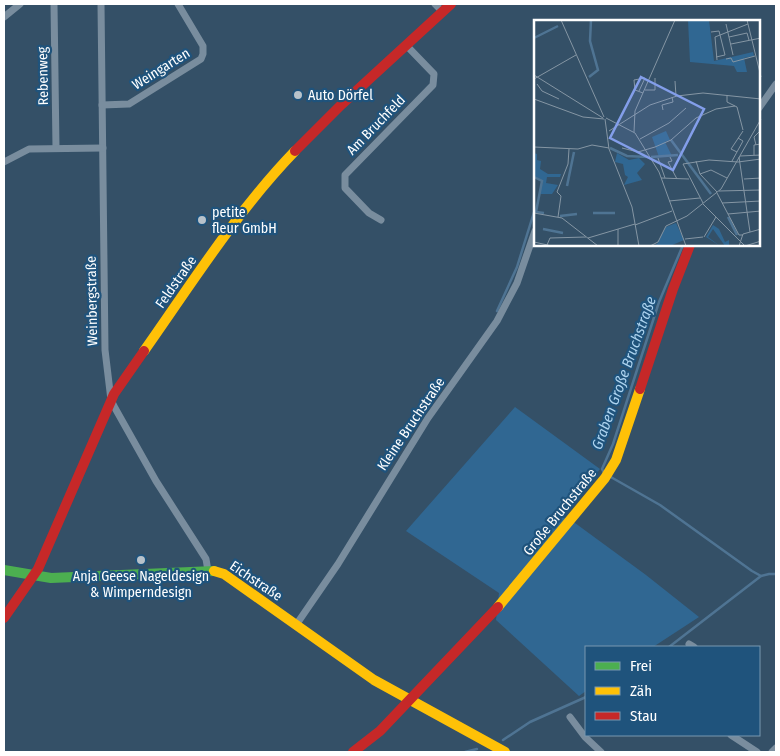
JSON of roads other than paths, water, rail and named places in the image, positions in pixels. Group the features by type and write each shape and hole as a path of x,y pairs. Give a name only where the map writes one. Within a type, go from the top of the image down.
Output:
{"street":[{"path":"4,17 20,4"},
{"name":"Rebenweg","path":"54,4 56,148"},
{"name":"Weinbergstraße","path":"101,4 105,350 111,400 156,481 206,559 208,571"},
{"name":"Weingarten","path":"102,104 130,104 201,59 203,54 202,46 178,4"},
{"name":"Feldstraße","path":"4,618 34,576 111,400 123,380 186,293 230,226 271,176 341,105 406,45 439,8 451,4"},
{"name":"Am Bruchfeld","path":"381,220 369,213 344,188 344,175 433,84 434,74 406,45"},
{"path":"760,107 776,84"},
{"path":"4,162 29,149 103,148"},
{"name":"Kleine Bruchstraße","path":"296,625 338,564 438,402 497,321 517,283 534,234"},
{"name":"Große Bruchstraße","path":"354,752 380,731 490,617 607,476 624,439 673,289 690,246"},
{"name":"Eichstraße","path":"4,570 34,576 60,578 208,571 224,574 374,680 505,752"},
{"path":"570,717 585,737 601,752"},
{"path":"733,736 757,752"},
{"path":"772,752 776,748"}],"waterway":[{"path":"497,311 517,267 534,212"},
{"name":"Graben Große Bruchstraße","path":"604,473 602,469 613,444 659,302 683,246"},
{"name":"Graben Große Bruchstraße","path":"609,476 660,505 761,576"},
{"path":"670,646 761,576 776,574"},
{"path":"503,740 530,722 585,697"},
{"path":"465,752 477,749"}],"place":[{"name":"Auto Dörfel","path":"298,95"},
{"name":"petite fleur GmbH","path":"202,220"},
{"name":"Anja Geese Nageldesign & Wimperndesign","path":"141,560"}]}
